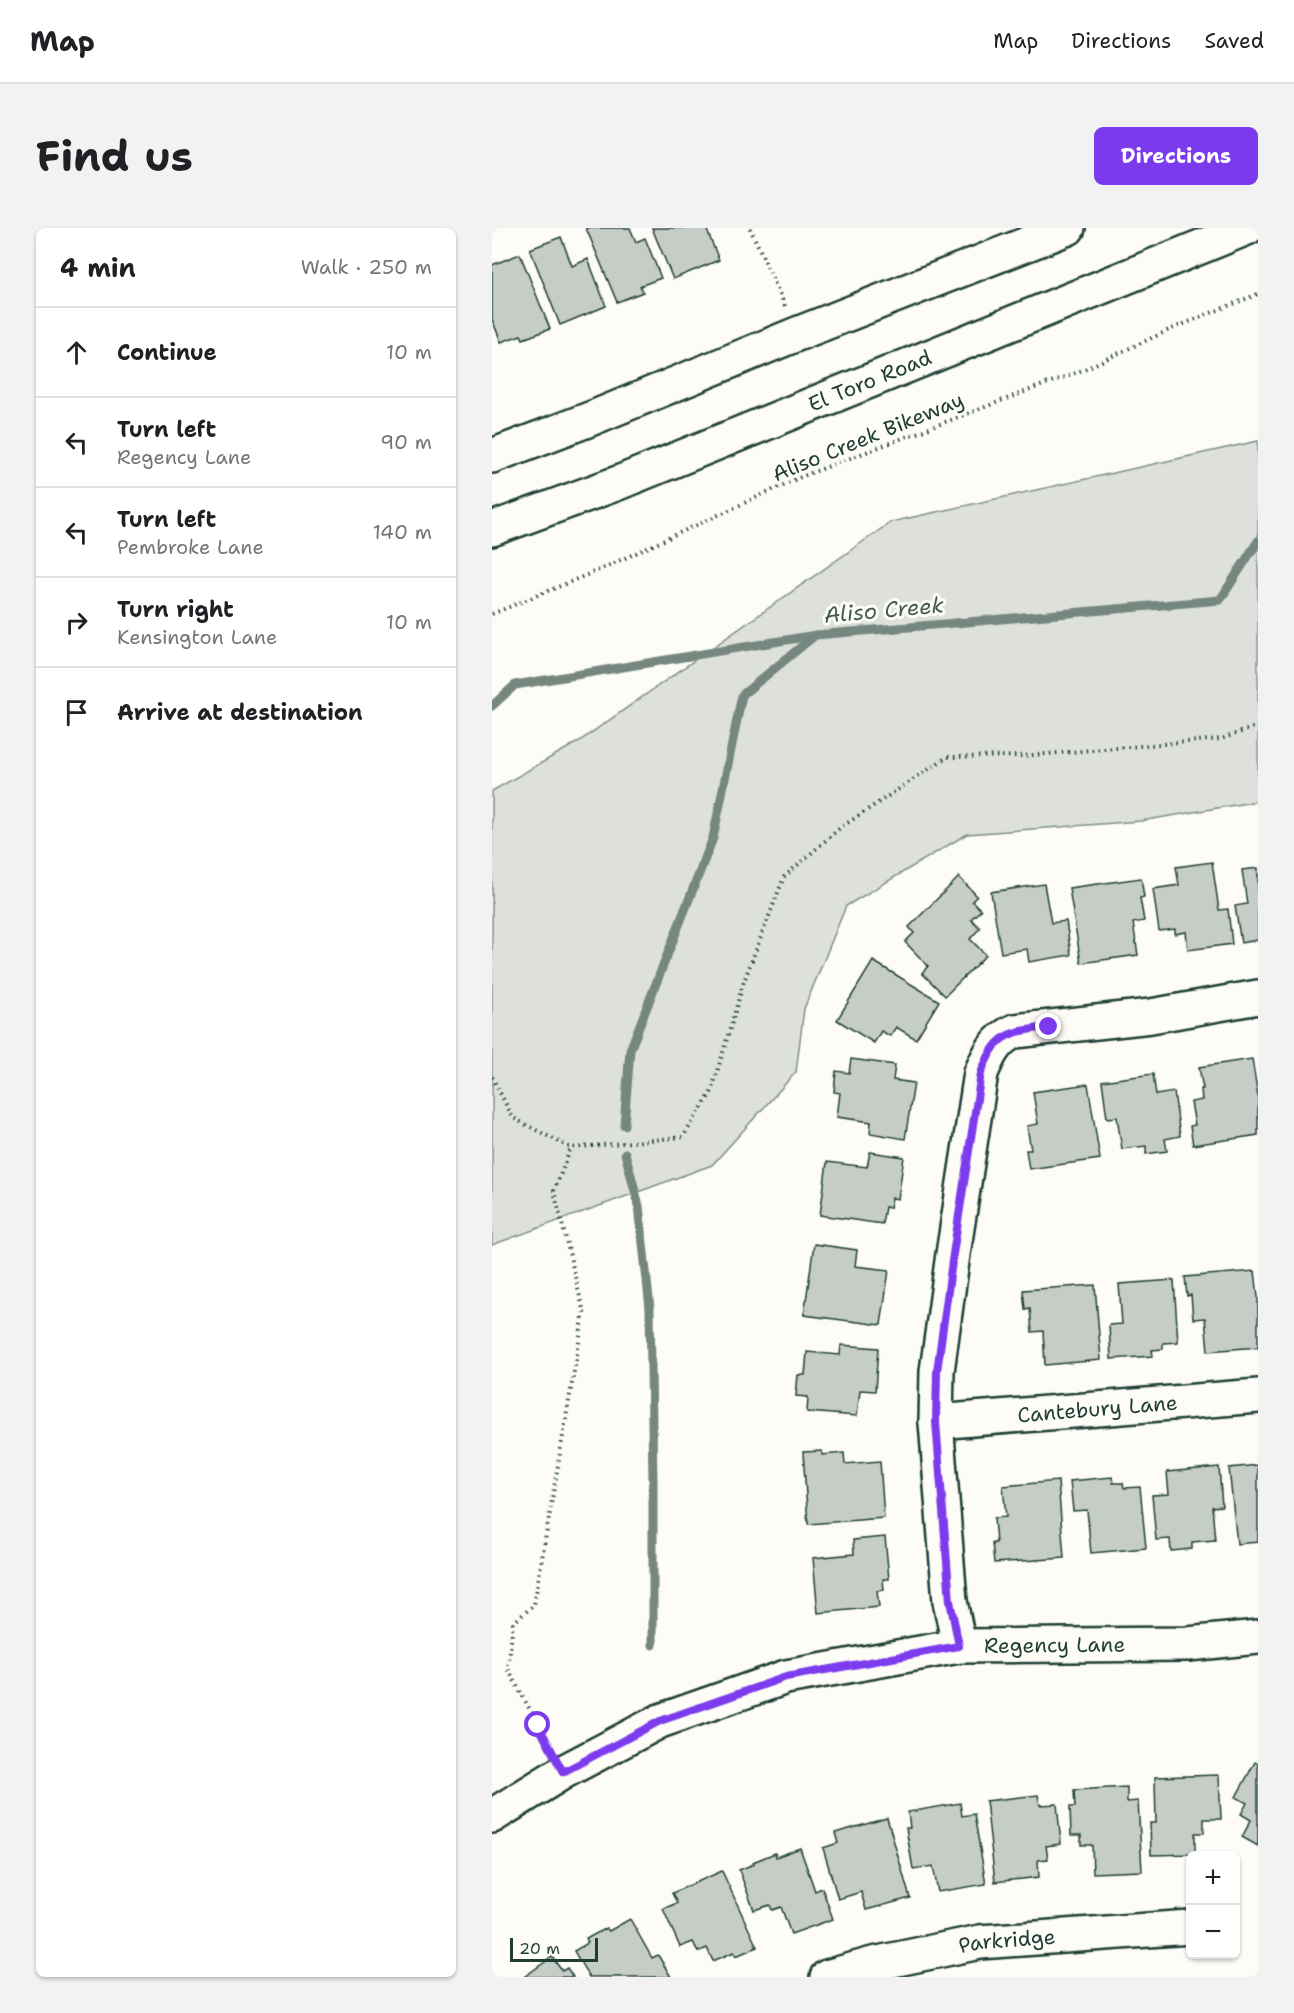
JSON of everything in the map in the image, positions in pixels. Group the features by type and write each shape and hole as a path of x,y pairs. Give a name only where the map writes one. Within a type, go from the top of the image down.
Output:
{"street":[{"path":"492,456 1068,228"},
{"name":"El Toro Road","path":"492,529 618,483 1247,228"},
{"path":"959,1646 950,1601 936,1422 937,1371 981,1073 987,1058 997,1043 1015,1031 1151,1016 1258,997"},
{"name":"Cantebury Lane","path":"936,1422 1258,1396"},
{"name":"Regency Lane","path":"492,1816 563,1772 660,1721 786,1677 959,1646 1188,1644 1258,1637"},
{"name":"Parkridge","path":"826,1977 873,1964 980,1942 1186,1927"}],"path":[{"path":"750,228 797,334"},
{"name":"Aliso Creek Bikeway","path":"492,614 599,570 803,476 1080,371 1169,330 1258,294"},
{"path":"492,1077 513,1118 571,1148 683,1137 711,1092 744,981 784,877 840,828 947,757 1023,756 1221,739 1258,726"},
{"path":"563,1772 508,1669 513,1623 534,1605 584,1312 554,1191 571,1148"}],"shaded area":[{"path":"1258,441 1258,801 1141,821 967,834 846,906 804,1009 796,1072 712,1165 492,1245 492,791 578,742 891,522"}],"building":[{"path":"586,228 630,228 636,242 645,238 661,278 640,286 643,292 617,302"},
{"path":"652,228 706,228 719,260 673,279"},
{"path":"561,237 572,266 588,259 606,306 560,325 530,249"},
{"path":"520,254 550,329 523,339 521,335 501,342 492,319 492,265"},
{"path":"1212,862 1219,910 1228,909 1232,944 1188,950 1186,932 1175,934 1175,929 1159,931 1153,889 1179,885 1176,867"},
{"path":"1258,868 1258,940 1241,943 1235,906 1247,904 1242,870"},
{"path":"959,877 977,896 972,901 981,910 971,919 980,928 970,939 986,955 945,996 922,973 928,966 905,942 914,933 909,927"},
{"path":"1141,878 1144,897 1140,898 1144,921 1133,923 1138,955 1081,963 1069,888"},
{"path":"1044,884 1051,923 1066,921 1071,955 1029,962 1027,949 1001,953 991,892"},
{"path":"873,961 939,1001 916,1039 896,1027 890,1036 881,1031 874,1043 837,1020"},
{"path":"851,1059 895,1065 893,1080 914,1083 905,1139 870,1133 871,1122 837,1117 840,1093 834,1092 836,1071 849,1073"},
{"path":"1252,1059 1258,1096 1258,1135 1193,1145 1190,1126 1195,1125 1191,1102 1202,1100 1201,1089 1203,1089 1199,1067"},
{"path":"1153,1074 1156,1095 1174,1092 1180,1136 1165,1139 1167,1151 1146,1154 1146,1146 1122,1149 1117,1117 1107,1118 1102,1081"},
{"path":"1088,1084 1100,1159 1029,1169 1026,1150 1031,1150 1027,1126 1038,1124 1033,1092"},
{"path":"870,1152 904,1157 898,1199 892,1198 890,1208 885,1207 882,1224 820,1215 827,1162 867,1167"},
{"path":"814,1244 857,1250 855,1266 889,1270 881,1325 804,1315"},
{"path":"1255,1271 1258,1297 1258,1347 1208,1351 1205,1318 1193,1319 1191,1295 1187,1296 1185,1277"},
{"path":"1174,1280 1178,1342 1163,1343 1163,1349 1152,1350 1153,1356 1111,1359 1109,1325 1122,1324 1119,1284"},
{"path":"1095,1285 1101,1360 1045,1365 1043,1331 1032,1332 1030,1308 1025,1309 1023,1290"},
{"path":"841,1345 878,1348 875,1391 860,1390 857,1416 807,1412 808,1397 796,1396 798,1375 805,1375 807,1352 840,1355"},
{"path":"822,1451 822,1455 844,1453 845,1464 880,1461 884,1518 808,1524 803,1452"},
{"path":"1258,1465 1258,1542 1237,1544 1229,1468"},
{"path":"1219,1467 1222,1506 1212,1507 1215,1540 1192,1542 1192,1549 1171,1551 1170,1539 1156,1540 1152,1495 1169,1494 1167,1472"},
{"path":"1112,1477 1113,1483 1123,1483 1124,1488 1140,1487 1146,1548 1091,1553 1087,1510 1073,1511 1070,1481"},
{"path":"1058,1481 1064,1558 994,1563 992,1543 996,1543 994,1518 1006,1517 1003,1486"},
{"path":"885,1537 889,1579 883,1579 884,1590 877,1591 879,1607 818,1613 813,1558 854,1554 853,1540"},
{"path":"1255,1762 1258,1764 1258,1846 1242,1837 1251,1820 1241,1814 1247,1803 1236,1797"},
{"path":"1219,1775 1221,1819 1204,1819 1204,1833 1195,1833 1195,1851 1186,1851 1186,1854 1151,1855 1150,1823 1156,1823 1155,1777"},
{"path":"1127,1787 1127,1802 1138,1801 1142,1871 1093,1873 1092,1845 1081,1845 1081,1835 1071,1835 1070,1807 1075,1807 1074,1790"},
{"path":"1038,1795 1040,1805 1057,1804 1061,1844 1046,1846 1048,1859 1038,1860 1039,1877 995,1882 986,1801"},
{"path":"960,1803 962,1816 974,1814 986,1884 938,1892 933,1866 913,1869 906,1828 910,1828 908,1812"},
{"path":"887,1818 910,1898 866,1910 861,1892 838,1899 823,1848 838,1843 835,1833"},
{"path":"800,1848 815,1891 822,1888 833,1919 791,1934 781,1907 772,1910 770,1905 754,1910 739,1870 775,1853 776,1857"},
{"path":"722,1871 757,1947 736,1956 734,1952 713,1961 707,1948 698,1952 693,1942 680,1947 663,1909 677,1903 672,1893"},
{"path":"630,1919 652,1958 658,1955 671,1977 589,1977 574,1951 588,1943 586,1939 606,1928 609,1931"},
{"path":"552,1957 562,1971 567,1968 573,1977 524,1977"}],"waterway":[{"name":"Aliso Creek","path":"492,706 515,685 816,635 1220,600 1258,541"},
{"path":"624,1125 630,1050 713,838 742,695 813,637"},
{"path":"625,1153 639,1206 650,1309 653,1645"}],"route":[{"path":"538,1725 563,1772 660,1721 786,1677 959,1646 950,1601 936,1422 937,1371 953,1254 981,1073 987,1058 1005,1036 1015,1031 1049,1027"}]}
